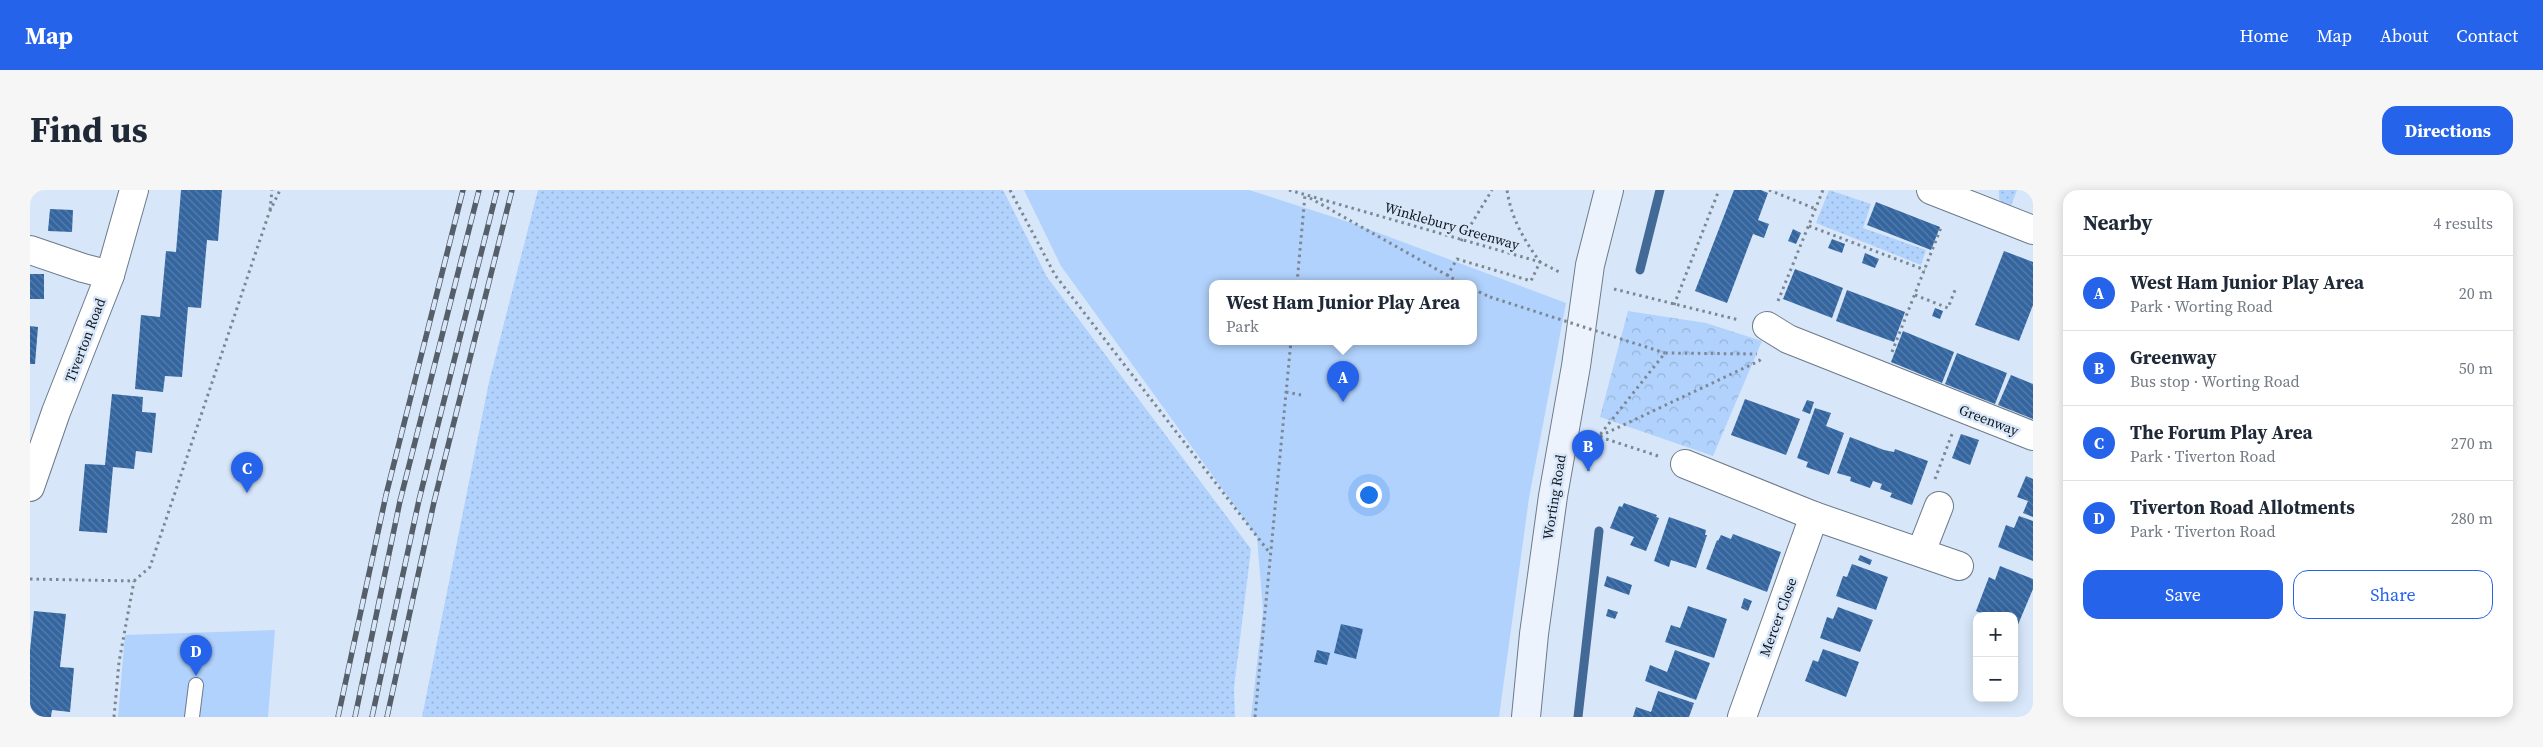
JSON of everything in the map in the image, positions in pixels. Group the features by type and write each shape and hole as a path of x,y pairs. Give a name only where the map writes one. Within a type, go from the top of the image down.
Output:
{"main road":[{"name":"Worting Road","path":"1526,717 1534,634 1553,496 1577,357 1590,265 1609,190"}],"street":[{"name":"Tiverton Road","path":"30,488 56,412 110,275 134,190"},
{"path":"1941,194 1988,200 2033,230"},
{"path":"30,250 82,268 110,275"},
{"name":"Greenway","path":"1767,326 1788,339 1882,378 2033,436"},
{"path":"1685,464 1814,516 1959,566"},
{"path":"1921,552 1940,506"},
{"name":"Mercer Close","path":"1742,717 1814,516"}],"lane":[{"path":"192,717 196,685"}],"path":[{"path":"270,213 272,190"},
{"path":"114,717 119,662 134,581 150,566 270,213 280,190"},
{"path":"1010,190 1055,274 1269,552"},
{"name":"Winklebury Greenway","path":"1289,190 1461,241 1540,262 1564,274"},
{"path":"1461,241 1492,190"},
{"path":"1447,276 1457,259 1531,281 1540,262 1522,238 1510,207 1507,190"},
{"path":"1674,305 1719,190"},
{"path":"1769,190 1816,209"},
{"path":"1606,287 1767,326 1823,190"},
{"path":"1882,378 1925,270 1941,194"},
{"path":"1297,280 1305,195 1456,280"},
{"path":"1809,226 1925,270"},
{"path":"1915,295 1948,308 1955,290"},
{"path":"1477,291 1490,297 1665,353 1765,354 1759,361 1599,436"},
{"path":"1255,717 1269,552 1291,345"},
{"path":"1588,471 1599,436 1665,353"},
{"path":"1286,392 1301,394"},
{"path":"1599,436 1685,464"},
{"path":"30,579 134,581"}],"green space":[{"path":"538,190 1003,190 1047,277 1251,549 1234,688 1235,717 422,717 489,382"},
{"path":"1024,190 1249,190 1352,223 1566,303 1529,498 1499,717 1251,717 1263,611 1257,537 1061,266"},
{"path":"1829,190 1871,204 1863,228 1926,250 1921,265 1816,223"},
{"path":"1999,190 2017,190 2009,211 1999,199"},
{"path":"1628,311 1706,323 1762,341 1713,456 1600,417"},
{"path":"275,630 268,717 118,717 125,635"}],"building":[{"path":"181,190 222,190 218,241 207,240 201,308 188,307 182,377 165,376 163,392 135,389 141,315 160,317 166,251 176,252"},
{"path":"1734,190 1761,190 1768,193 1758,220 1769,224 1764,238 1753,234 1727,303 1695,291"},
{"path":"1876,202 1940,227 1931,250 1867,225"},
{"path":"50,209 73,210 72,232 48,231"},
{"path":"1793,229 1801,233 1796,244 1788,241"},
{"path":"1832,239 1845,244 1842,253 1828,248"},
{"path":"2004,251 2033,262 2033,305 2019,341 1975,325"},
{"path":"1865,253 1879,259 1875,268 1862,263"},
{"path":"1795,269 1843,288 1832,318 1783,299"},
{"path":"30,274 44,274 44,299 30,299"},
{"path":"1847,290 1905,312 1894,342 1836,321"},
{"path":"1935,308 1943,311 1940,319 1932,316"},
{"path":"30,326 38,327 35,364 30,364"},
{"path":"1903,331 1954,352 1942,383 1891,362"},
{"path":"1957,353 2007,373 1995,404 1945,384"},
{"path":"2011,375 2033,384 2033,419 1998,405"},
{"path":"112,394 143,397 142,412 156,413 152,453 136,451 134,469 113,467 107,533 79,531 85,464 105,465"},
{"path":"1745,399 1800,419 1786,455 1731,435"},
{"path":"1807,400 1814,402 1810,414 1802,411"},
{"path":"1815,408 1831,413 1826,426 1844,433 1829,475 1806,467 1808,462 1797,458"},
{"path":"1961,434 1979,440 1970,465 1952,458"},
{"path":"1850,437 1884,450 1894,452 1895,449 1928,461 1912,505 1890,497 1892,493 1880,489 1882,484 1873,481 1870,488 1850,481 1851,477 1837,473"},
{"path":"2026,476 2033,479 2033,517 2023,513 2028,501 2017,497"},
{"path":"1624,503 1657,515 1656,517 1659,518 1646,551 1630,545 1634,537 1610,528 1619,506 1622,507"},
{"path":"2019,516 2033,521 2033,561 1998,547 2006,525 2014,528"},
{"path":"1669,517 1706,530 1705,535 1707,535 1696,568 1671,560 1669,567 1654,561"},
{"path":"1733,534 1781,552 1767,592 1706,569 1717,540 1721,535 1731,539"},
{"path":"1860,555 1872,560 1870,565 1858,560"},
{"path":"1852,564 1888,577 1876,610 1836,596 1843,576 1847,577"},
{"path":"2000,566 2033,579 2033,589 2018,625 2018,612 1976,611 1989,577 1995,580"},
{"path":"1607,576 1632,585 1629,595 1604,586"},
{"path":"1744,598 1752,601 1748,611 1741,608"},
{"path":"1688,606 1727,619 1714,658 1665,642 1671,625 1680,628"},
{"path":"1838,607 1873,620 1860,652 1820,638 1827,617 1833,619"},
{"path":"1608,609 1618,612 1615,619 1606,616"},
{"path":"34,611 66,614 60,667 74,668 70,712 52,710 51,717 30,717 30,650"},
{"path":"1341,624 1363,629 1356,659 1334,653"},
{"path":"1823,649 1859,662 1846,697 1805,681 1813,660 1818,662"},
{"path":"1317,650 1330,653 1327,665 1314,662"},
{"path":"1675,650 1710,663 1696,700 1645,681 1650,665 1667,672"},
{"path":"1658,691 1694,703 1689,717 1633,717 1636,707 1651,712"}],"waterway":[{"path":"1640,270 1660,190"},
{"path":"1578,717 1599,531"}],"railway":[{"path":"338,717 386,495 463,190"},
{"path":"355,717 400,501 479,190"},
{"path":"372,717 419,500 497,190"},
{"path":"387,717 434,502 512,190"}],"place":[{"name":"West Ham Junior Play Area","path":"1343,402"},
{"name":"Greenway","path":"1588,471"},
{"name":"The Forum Play Area","path":"247,493"},
{"name":"Tiverton Road Allotments","path":"196,676"}]}
